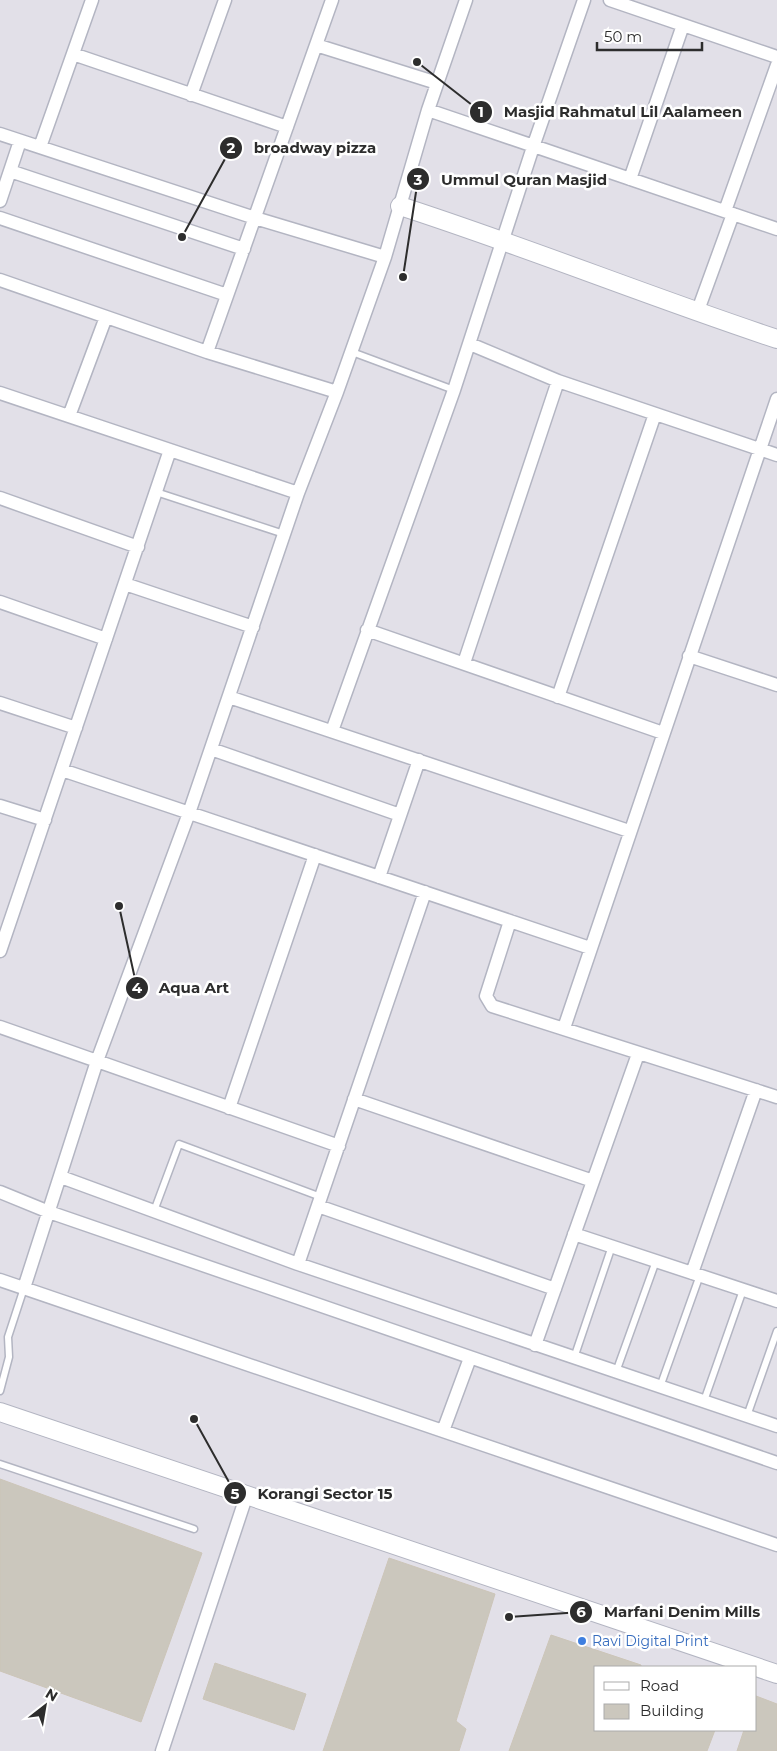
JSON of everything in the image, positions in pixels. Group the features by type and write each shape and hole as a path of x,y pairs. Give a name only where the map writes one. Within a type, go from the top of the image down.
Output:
{"street":[{"path":"40,147 92,0"},
{"path":"191,94 225,0"},
{"path":"207,352 332,0"},
{"path":"24,1288 97,1061 189,813 298,493 352,352 385,257 428,110 466,0"},
{"path":"332,731 470,344 533,147 584,0"},
{"path":"610,0 777,57"},
{"path":"630,179 682,25"},
{"path":"316,45 438,83"},
{"path":"73,54 287,127"},
{"path":"697,313 777,65"},
{"path":"428,110 777,229"},
{"path":"0,134 254,218 385,257"},
{"path":"0,201 20,141"},
{"path":"10,171 244,249"},
{"path":"400,206 504,240 697,313 777,339"},
{"path":"0,218 228,295"},
{"path":"0,280 207,352 337,392"},
{"path":"69,416 106,317"},
{"path":"470,344 558,381 777,455"},
{"path":"464,663 558,381"},
{"path":"0,393 298,493"},
{"path":"564,1028 662,733 777,399"},
{"path":"558,697 654,414"},
{"path":"0,951 6,914 45,820 170,450"},
{"path":"0,498 138,547"},
{"path":"125,584 252,627"},
{"path":"0,602 106,639"},
{"path":"367,630 662,733"},
{"path":"689,656 777,685"},
{"path":"229,697 629,832"},
{"path":"0,703 76,728"},
{"path":"211,750 400,815"},
{"path":"379,877 419,760"},
{"path":"62,770 590,948"},
{"path":"0,806 45,820"},
{"path":"228,1108 315,855"},
{"path":"298,1264 425,892"},
{"path":"510,921 486,996 492,1006 777,1097"},
{"path":"0,1027 338,1146"},
{"path":"535,1345 638,1054"},
{"path":"696,1274 756,1090"},
{"path":"354,1100 593,1181"},
{"path":"61,1177 154,1213 298,1264 777,1426"},
{"path":"0,1192 49,1212 777,1463"},
{"path":"320,1202 555,1289"},
{"path":"574,1234 777,1301"},
{"path":"0,1280 777,1545"},
{"path":"443,1431 470,1358"},
{"path":"0,1412 753,1666"},
{"path":"162,1751 247,1494"},
{"path":"757,1667 777,1674"}],"lane":[{"path":"352,352 454,390"},
{"path":"156,492 284,534"},
{"path":"154,1213 179,1144 320,1202"},
{"path":"574,1358 612,1246"},
{"path":"616,1372 656,1261"},
{"path":"660,1387 696,1274"},
{"path":"0,1391 9,1356 8,1337 24,1288"},
{"path":"704,1401 742,1290"},
{"path":"747,1416 777,1331"},
{"path":"0,1464 194,1529"}],"shaded area":[{"path":"0,0 777,0 777,1751 0,1751"}],"building":[{"path":"0,1479 202,1553 141,1722 0,1671"},
{"path":"389,1558 495,1594 456,1721 466,1729 459,1751 323,1751"},
{"path":"551,1635 641,1665 594,1666 594,1731 715,1731 707,1751 509,1751"},
{"path":"215,1663 306,1694 294,1730 203,1699"},
{"path":"757,1696 777,1704 777,1751 737,1751 744,1731 757,1731"}],"place":[{"name":"Masjid Rahmatul Lil Aalameen","path":"417,62"},
{"name":"broadway pizza","path":"182,237"},
{"name":"Ummul Quran Masjid","path":"403,277"},
{"name":"Aqua Art","path":"119,906"},
{"name":"Korangi Sector 15","path":"194,1419"},
{"name":"Marfani Denim Mills","path":"509,1617"},
{"name":"Ravi Digital Print","path":"582,1641"}]}
